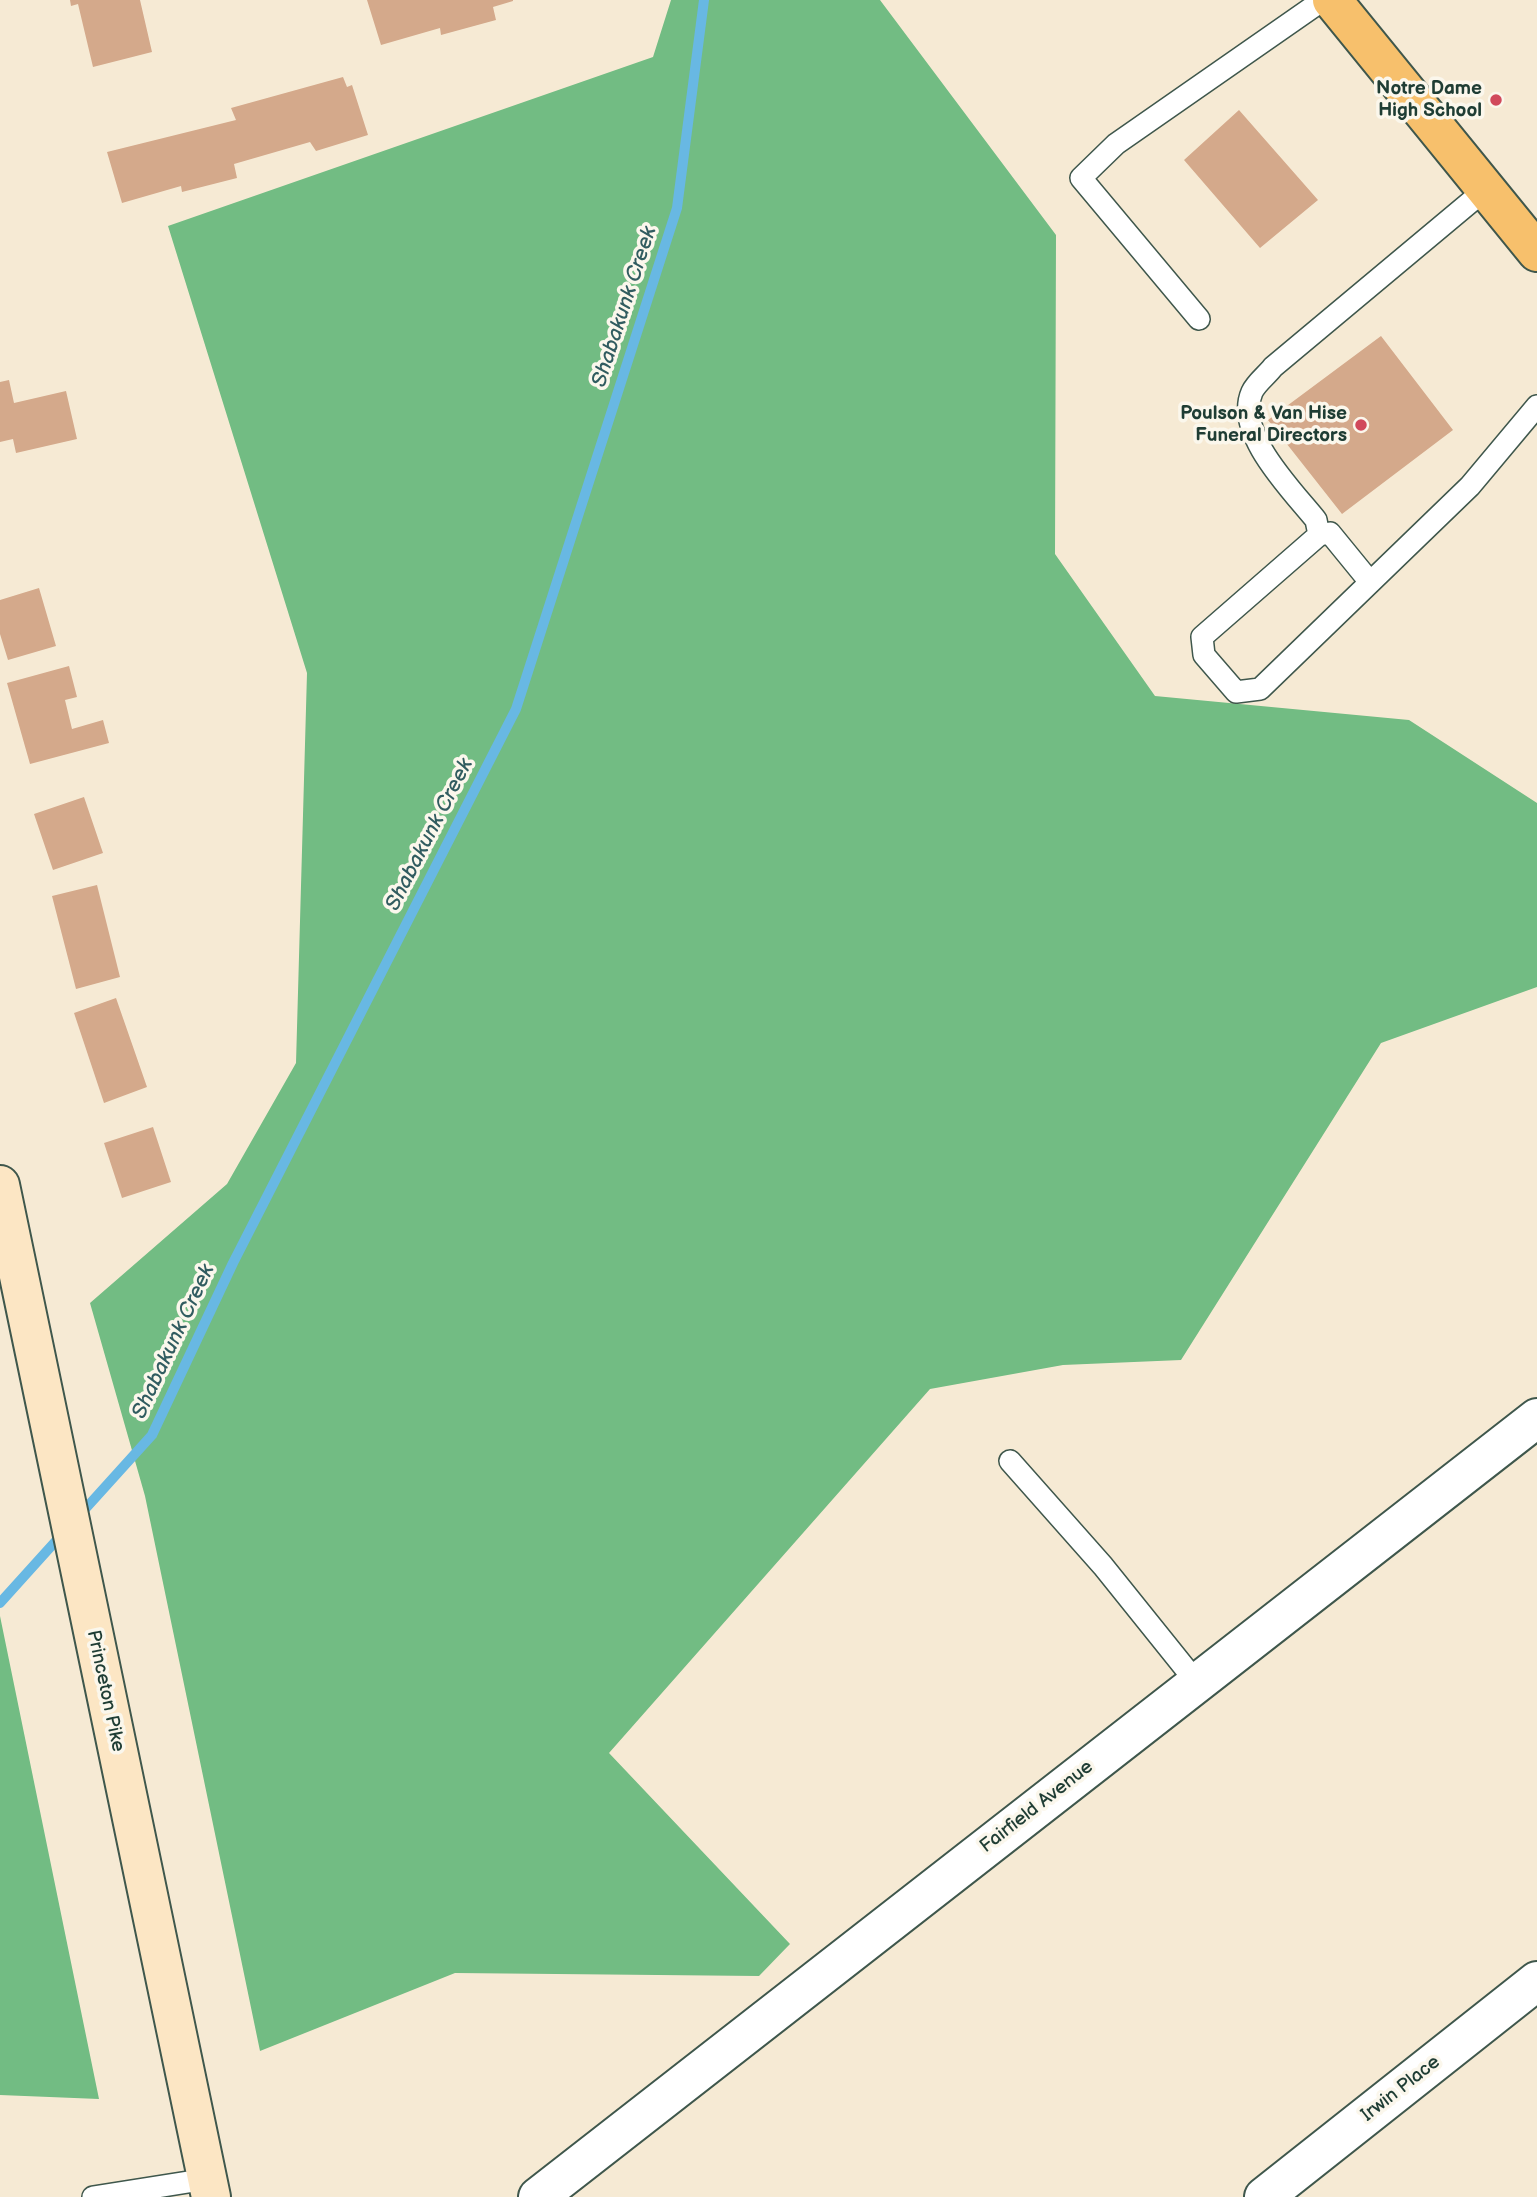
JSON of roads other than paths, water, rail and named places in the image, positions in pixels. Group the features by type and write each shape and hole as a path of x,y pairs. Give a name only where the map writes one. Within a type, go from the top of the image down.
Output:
{"main road":[{"path":"1332,0 1537,252"},
{"name":"Princeton Pike","path":"0,1185 209,2188"}],"street":[{"name":"Fairfield Avenue","path":"538,2197 1537,1418"},
{"name":"Irwin Place","path":"1264,2197 1537,1982"}],"lane":[{"path":"1199,319 1081,178 1116,144 1322,0"},
{"path":"1319,535 1316,520 1256,441 1247,411 1252,390 1273,367 1486,190"},
{"path":"1370,582 1330,533 1319,535 1202,637 1204,655 1236,692 1260,689 1470,486 1537,406"},
{"path":"1010,1461 1103,1566 1197,1683"},
{"path":"93,2197 209,2188"}],"waterway":[{"name":"Shabakunk Creek","path":"77,1518 152,1435 233,1263 516,709 677,208 704,0"},
{"name":"Shabakunk Creek","path":"0,1603 64,1532"}],"place":[{"name":"Notre Dame High School","path":"1496,100"},
{"name":"Poulson & Van Hise Funeral Directors","path":"1361,425"}]}
